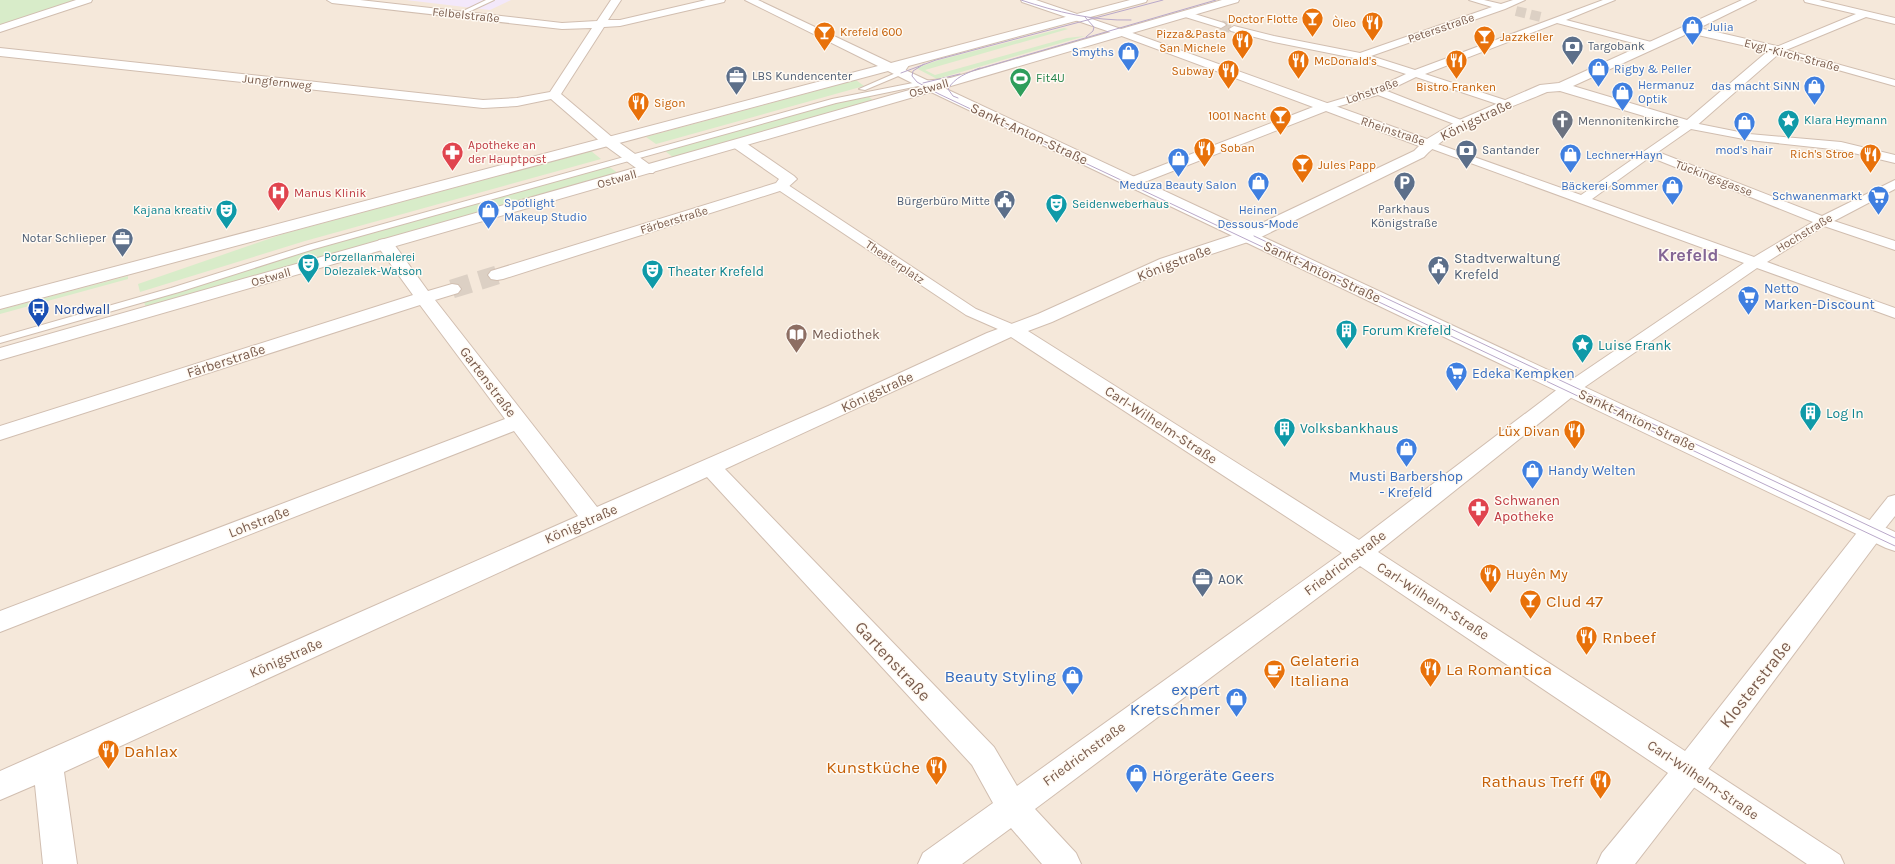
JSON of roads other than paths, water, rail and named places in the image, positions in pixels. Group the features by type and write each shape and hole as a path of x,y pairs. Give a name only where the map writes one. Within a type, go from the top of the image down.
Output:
{"street":[{"path":"0,29 87,0"},
{"name":"Felbelstraße","path":"332,0 562,26 620,23 720,0"},
{"path":"616,0 554,95 608,141 648,170"},
{"name":"Sankt-Anton-Straße","path":"750,0 900,67 927,85 1884,537"},
{"name":"Rheinstraße","path":"1026,0 1123,32 1325,107 1895,313"},
{"path":"0,303 608,141 900,67 1142,0"},
{"name":"Ostwall","path":"0,354 738,144 927,85 962,79 1234,0"},
{"path":"1473,0 1516,11"},
{"name":"Petersstraße","path":"1361,56 1521,0"},
{"name":"Lohstraße","path":"1132,182 1325,107 1378,91 1417,73 1611,0"},
{"name":"Königstraße","path":"0,786 329,639 592,519 710,468 994,337 1045,318 1166,263 1252,235 1419,154 1428,144 1462,124 1545,88 1561,87 1751,0"},
{"path":"1808,0 1895,21"},
{"path":"1185,14 1221,25"},
{"path":"1583,199 1689,124 1777,50 1864,14"},
{"path":"1540,17 1652,45"},
{"path":"1234,29 1274,39 1361,56 1417,73 1507,104"},
{"name":"Evgl.-Kirch-Straße","path":"1688,29 1777,50 1895,83"},
{"name":"Jungfernweg","path":"0,52 483,104 517,102 554,95"},
{"path":"1561,87 1689,124 1749,137 1841,146 1895,159"},
{"path":"1378,91 1462,124"},
{"path":"738,144 789,180 781,186"},
{"name":"Tückingsgasse","path":"1650,153 1823,221 1895,246"},
{"name":"Hochstraße","path":"1756,262 1823,221 1895,184"},
{"name":"Färberstraße","path":"497,275 781,186"},
{"name":"Theaterplatz","path":"781,186 971,312 1012,330"},
{"path":"0,317 158,274 206,257 267,232"},
{"name":"Gartenstraße","path":"385,244 424,298 592,519"},
{"name":"Friedrichstraße","path":"934,864 1360,553 1570,389 1756,262"},
{"name":"Färberstraße","path":"0,433 452,289"},
{"name":"Carl-Wilhelm-Straße","path":"1012,330 1360,553 1830,864"},
{"name":"Lohstraße","path":"0,622 518,422"},
{"name":"Gartenstraße","path":"710,468 983,756 1012,806 1064,864"},
{"name":"Klosterstraße","path":"1614,864 1689,770 1884,537 1895,502"},
{"path":"48,764 60,864"}],"lane":[{"path":"460,14 491,0"},
{"path":"0,340 168,292 311,247 859,90 900,67"},
{"path":"0,333 172,285 336,235 628,156 836,101 927,85"}],"tunnel":[{"path":"1516,11 1541,17"},
{"path":"1221,25 1234,29"},
{"path":"452,289 497,275"}],"tram line":[{"path":"1021,0 1075,15 1095,18"},
{"path":"1095,18 1163,0"},
{"path":"975,70 1216,0"},
{"path":"1088,20 1095,18"},
{"path":"1095,18 1131,20"},
{"path":"922,65 936,60 1088,20"},
{"path":"1086,37 1093,31 1094,27 1088,20"},
{"path":"901,73 922,65"},
{"path":"922,65 913,71 912,76 917,82 939,94 1895,546"},
{"path":"975,70 980,68"},
{"path":"958,98 953,96 948,89 954,81 975,70"},
{"path":"923,83 960,74"},
{"path":"1254,236 1895,538"}],"place":[{"name":"Doctor Flotte","path":"1313,38"},
{"name":"Òleo","path":"1372,42"},
{"name":"Julia","path":"1692,46"},
{"name":"Krefeld 600","path":"824,52"},
{"name":"Jazzkeller","path":"1485,56"},
{"name":"Pizza&Pasta San Michele","path":"1242,60"},
{"name":"Targobank","path":"1573,66"},
{"name":"Smyths","path":"1129,72"},
{"name":"McDonald's","path":"1298,80"},
{"name":"Bistro Franken","path":"1456,80"},
{"name":"Rigby & Peller","path":"1599,88"},
{"name":"Subway","path":"1229,90"},
{"name":"LBS Kundencenter","path":"737,96"},
{"name":"Fit4U","path":"1021,98"},
{"name":"das macht SiNN","path":"1815,106"},
{"name":"Hermanuz Optik","path":"1623,112"},
{"name":"Sigon","path":"638,122"},
{"name":"1001 Nacht","path":"1281,136"},
{"name":"Mennonitenkirche","path":"1562,140"},
{"name":"Klara Heymann","path":"1788,140"},
{"name":"mod's hair","path":"1744,142"},
{"name":"Soban","path":"1204,168"},
{"name":"Santander","path":"1466,170"},
{"name":"Apotheke an der Hauptpost","path":"452,172"},
{"name":"Lechner+Hayn","path":"1571,174"},
{"name":"Rich's Stroe","path":"1870,174"},
{"name":"Meduza Beauty Salon","path":"1178,178"},
{"name":"Jules Papp","path":"1303,184"},
{"name":"Heinen Dessous-Mode","path":"1258,202"},
{"name":"Parkhaus Königstraße","path":"1404,202"},
{"name":"Bäckerei Sommer","path":"1673,206"},
{"name":"Manus Klinik","path":"278,212"},
{"name":"Schwanenmarkt","path":"1878,216"},
{"name":"Bürgerbüro Mitte","path":"1005,220"},
{"name":"Seidenweberhaus","path":"1057,224"},
{"name":"Kajana kreativ","path":"227,230"},
{"name":"Spotlight Makeup Studio","path":"489,230"},
{"name":"Notar Schlieper","path":"122,258"},
{"name":"Porzellanmalerei Dolezalek-Watson","path":"309,284"},
{"name":"Stadtverwaltung Krefeld","path":"1438,286"},
{"name":"Theater Krefeld","path":"652,290"},
{"name":"Netto Marken-Discount","path":"1748,316"},
{"name":"Nordwall","path":"38,328"},
{"name":"Forum Krefeld","path":"1347,350"},
{"name":"Mediothek","path":"796,354"},
{"name":"Luise Frank","path":"1583,364"},
{"name":"Edeka Kempken","path":"1456,392"},
{"name":"Log In","path":"1811,432"},
{"name":"Volksbankhaus","path":"1284,448"},
{"name":"Lüx Divan","path":"1575,450"},
{"name":"Musti Barbershop - Krefeld","path":"1406,468"},
{"name":"Handy Welten","path":"1532,490"},
{"name":"Schwanen Apotheke","path":"1478,528"},
{"name":"Huyên My","path":"1490,594"},
{"name":"AOK","path":"1203,598"},
{"name":"Clud 47","path":"1530,620"},
{"name":"Rnbeef","path":"1586,656"},
{"name":"La Romantica","path":"1430,688"},
{"name":"Gelateria Italiana","path":"1275,690"},
{"name":"Beauty Styling","path":"1072,696"},
{"name":"expert Kretschmer","path":"1236,718"},
{"name":"Dahlax","path":"109,770"},
{"name":"Kunstküche","path":"936,786"},
{"name":"Hörgeräte Geers","path":"1136,794"},
{"name":"Rathaus Treff","path":"1600,800"}],"district":[{"name":"Krefeld","path":"1688,255"}]}
